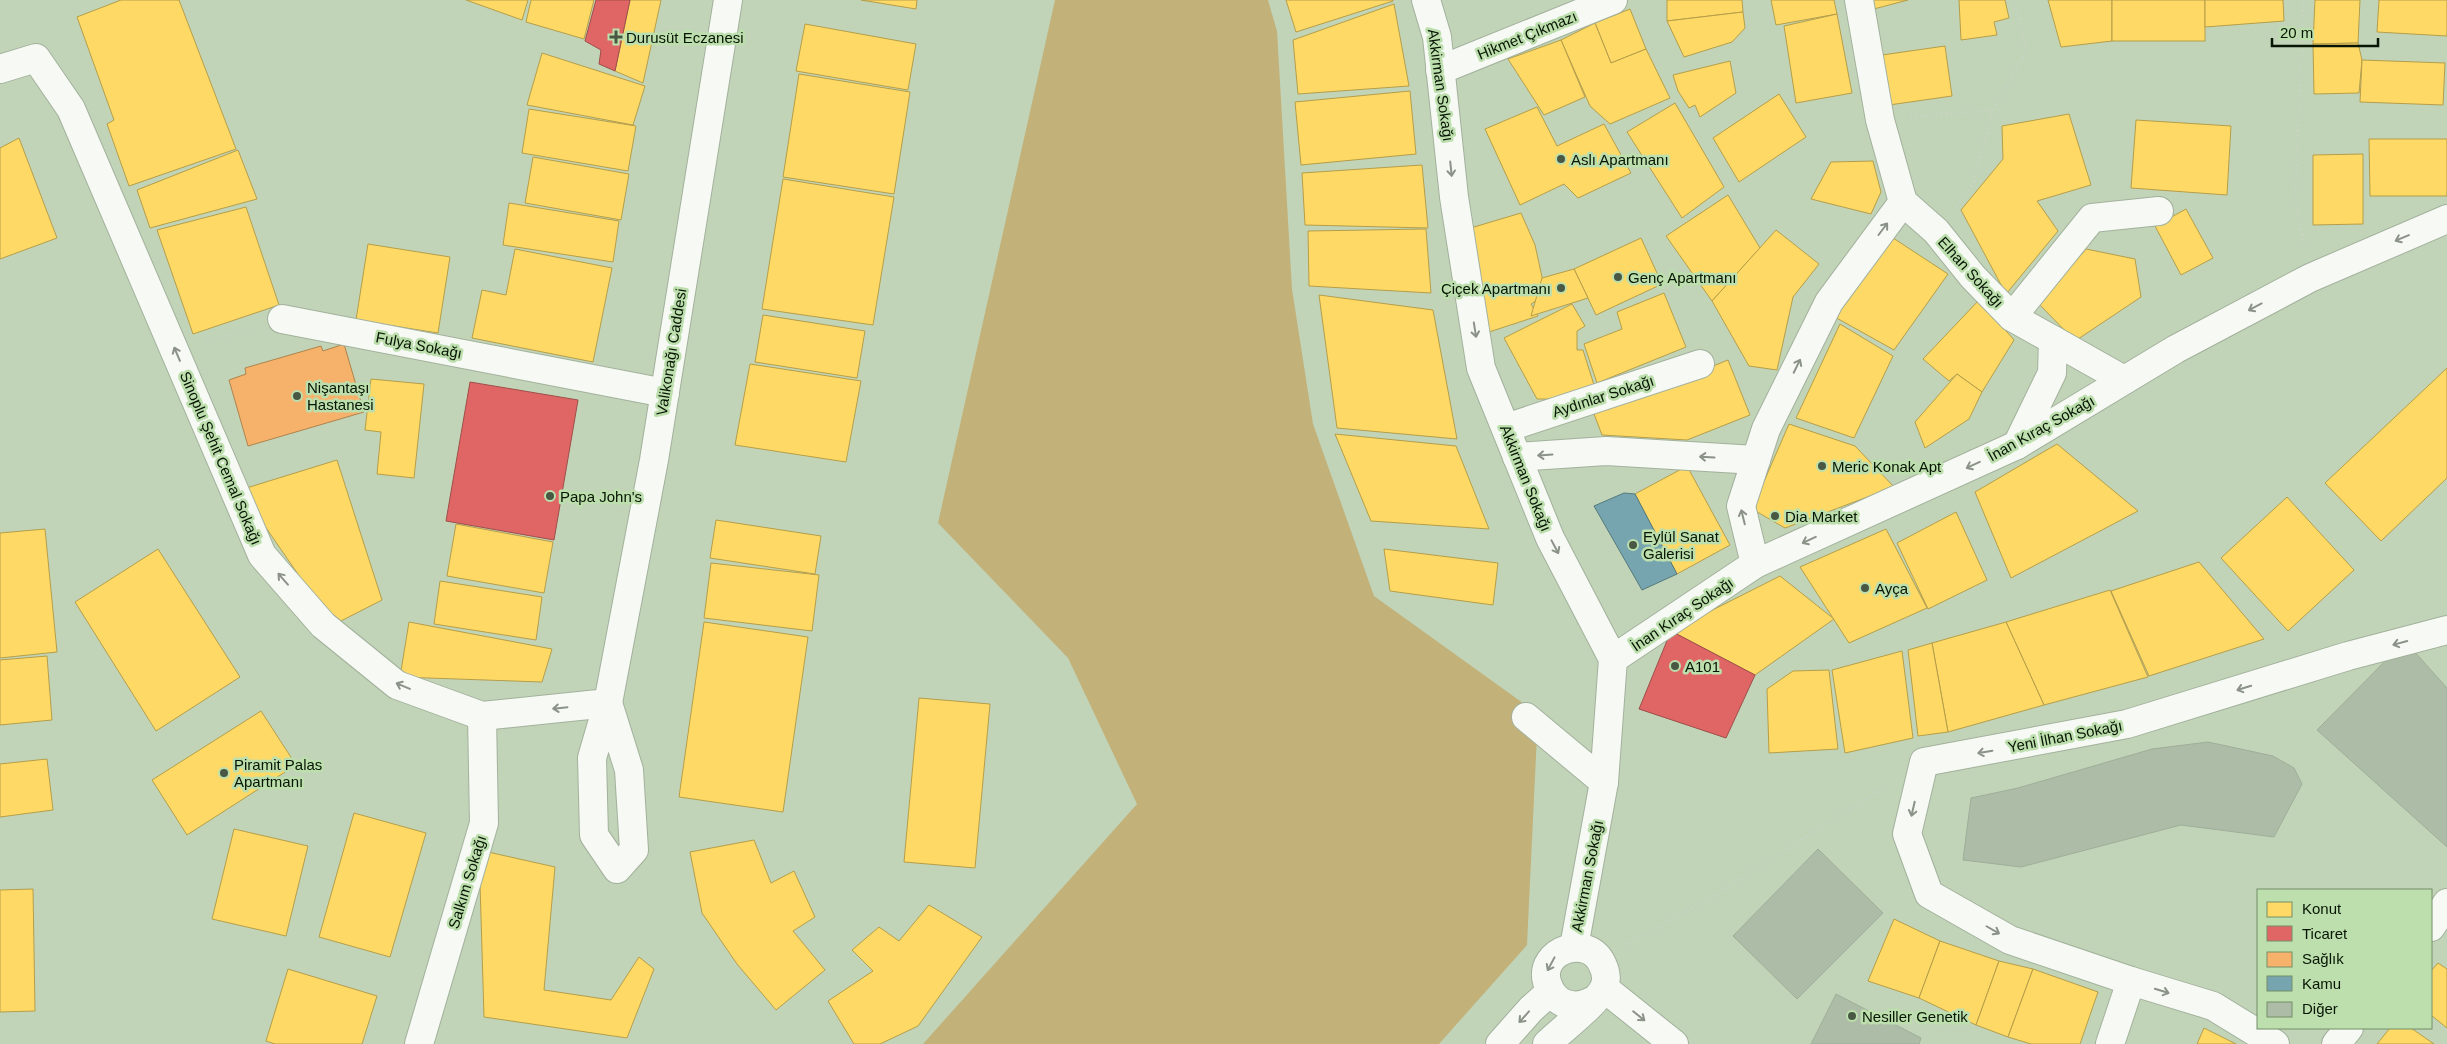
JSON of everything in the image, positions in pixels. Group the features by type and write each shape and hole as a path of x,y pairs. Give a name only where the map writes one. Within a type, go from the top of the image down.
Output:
{"street":[{"name":"Valikonağı Caddesi","path":"608,703 629,770 634,850 617,869 594,835 595,795 592,758 608,703 665,393 728,0"},
{"name":"Akkirman Sokağı","path":"1426,0 1436,37 1454,197 1481,368 1550,538 1613,659 1604,782 1574,947"},
{"name":"Hikmet Çıkmazı","path":"1440,70 1613,0"},
{"path":"1859,0 1880,120 1904,202 1936,231"},
{"name":"Sinoplu Şehit Cemal Sokağı","path":"0,69 36,58 71,109 262,555 322,624 397,685 482,716 608,703"},
{"path":"1755,564 1740,506 1766,429 1829,302 1904,202"},
{"path":"2012,317 2092,218 2159,211"},
{"name":"İnan Kıraç Sokağı","path":"1613,659 1755,564 2017,445 2176,349 2310,278 2447,219"},
{"name":"Elhan Sokağı","path":"1936,231 1974,277 2012,317 2124,380"},
{"name":"Fulya Sokağı","path":"282,319 665,393"},
{"path":"2017,445 2052,373 2053,340"},
{"name":"Aydınlar Sokağı","path":"1506,428 1700,364"},
{"path":"1517,456 1606,451 1756,460"},
{"name":"Yeni İlhan Sokağı","path":"1924,762 2127,724 2348,656 2447,630"},
{"name":"Salkım Sokağı","path":"418,1044 484,823 482,716"},
{"path":"1526,717 1604,782"},
{"path":"1924,762 1907,834 1929,894 2010,940 2131,981 2213,1006 2275,1044"},
{"path":"1547,1044 1599,994 1606,973 1601,959 1589,949 1574,947 1560,952 1550,963 1546,978 1550,992 1559,1001 1571,1006 1583,1006 1599,994"},
{"path":"2110,1044 2131,981"},
{"path":"1500,1044 1531,1009 1550,992"},
{"path":"1599,994 1674,1044"},
{"path":"2336,1044 2348,1029"}],"path":[{"name":"Elhan Sokağı","path":"1936,231 1973,184 1993,110 2026,51 2014,0"},
{"path":"2304,0 2295,195 2310,278"},
{"path":"1880,120 1993,110"},
{"path":"176,351 282,319"},
{"path":"1601,959 1710,898 1924,762"}],"shaded area":[{"path":"1055,0 1268,0 1277,31 1292,289 1313,424 1374,596 1538,714 1527,945 1439,1044 923,1044 1137,804 1068,658 938,523"}],"building: Konut":[{"path":"121,0 179,0 236,149 129,186 107,124 114,120 77,17"},
{"path":"466,0 528,0 522,20"},
{"path":"531,0 594,0 584,39 526,22"},
{"path":"630,0 661,0 643,83 615,71"},
{"path":"861,0 917,0 916,9"},
{"path":"1286,0 1393,0 1393,1 1296,32"},
{"path":"1667,0 1742,0 1743,12 1667,21"},
{"path":"1771,0 1834,0 1837,14 1776,25"},
{"path":"1869,0 1908,0 1870,10"},
{"path":"1959,0 2005,0 2009,18 1994,22 1997,35 1961,40"},
{"path":"2048,0 2112,0 2112,41 2061,47"},
{"path":"2112,0 2205,0 2205,41 2112,41"},
{"path":"2205,0 2283,0 2284,21 2205,27"},
{"path":"2315,0 2360,0 2358,43 2313,44"},
{"path":"2379,0 2447,0 2447,36 2377,32"},
{"path":"1394,4 1409,86 1298,94 1293,40"},
{"path":"1630,9 1646,49 1611,63 1595,23"},
{"path":"1743,12 1745,28 1732,42 1684,57 1667,21"},
{"path":"1837,14 1852,93 1796,103 1784,26"},
{"path":"1595,23 1611,63 1646,49 1670,98 1610,124 1590,106 1561,40"},
{"path":"805,24 916,44 908,90 796,71"},
{"path":"1561,40 1585,97 1544,115 1508,59"},
{"path":"2358,43 2362,60 2359,93 2314,94 2313,44"},
{"path":"1945,46 1952,96 1882,106 1875,56"},
{"path":"542,53 645,86 633,125 527,105"},
{"path":"2362,60 2445,63 2443,105 2360,102"},
{"path":"1730,61 1736,93 1700,117 1695,105 1689,108 1678,91 1673,75"},
{"path":"799,74 910,92 894,194 783,177"},
{"path":"1410,91 1416,154 1301,165 1295,102"},
{"path":"1779,94 1806,137 1739,182 1713,138"},
{"path":"1675,103 1724,187 1682,218 1627,132"},
{"name":"Aslı Apartmanı","path":"1537,107 1557,146 1604,124 1631,173 1578,198 1564,184 1520,205 1485,129"},
{"path":"529,109 636,126 628,171 522,153"},
{"path":"2069,114 2091,185 2037,201 2058,231 2006,294 1961,210 2003,159 2002,126"},
{"path":"2136,120 2231,126 2227,195 2131,188"},
{"path":"19,138 57,238 0,259 0,148"},
{"path":"2369,139 2447,139 2447,196 2370,196"},
{"path":"238,150 257,199 150,228 137,190"},
{"path":"2363,154 2363,224 2313,225 2313,155"},
{"path":"533,157 629,174 621,220 525,203"},
{"path":"1873,161 1881,192 1871,214 1811,199 1831,162"},
{"path":"1422,165 1428,228 1305,225 1302,173"},
{"path":"783,179 894,197 873,325 762,309"},
{"path":"1728,195 1760,248 1712,301 1666,236"},
{"path":"509,203 619,221 613,262 503,245"},
{"path":"246,207 279,305 193,334 157,230"},
{"path":"2186,209 2213,258 2181,275 2155,226"},
{"path":"1521,213 1535,245 1544,286 1535,290 1539,299 1531,304 1538,316 1489,332 1464,230"},
{"path":"1426,229 1431,293 1309,286 1308,231"},
{"path":"1776,230 1819,264 1793,297 1777,370 1749,366 1712,301"},
{"path":"1887,234 1948,274 1894,350 1833,316"},
{"name":"Genç Apartmanı","path":"1641,238 1662,284 1596,315 1574,269"},
{"path":"368,244 450,257 438,333 356,320"},
{"path":"515,249 612,268 593,362 472,338 482,290 506,295"},
{"path":"2086,249 2135,259 2141,297 2075,341 2039,304"},
{"name":"Çiçek Apartmanı","path":"1574,269 1588,298 1531,316 1542,278"},
{"path":"1664,293 1686,347 1597,383 1584,344 1622,329 1617,312"},
{"path":"1319,295 1433,310 1457,439 1337,428"},
{"path":"1979,300 2014,340 1982,392 1957,374 1949,381 1923,359"},
{"path":"1572,304 1585,326 1577,331 1577,350 1583,350 1594,385 1557,399 1537,399 1504,338"},
{"path":"763,315 865,331 857,378 755,362"},
{"path":"1840,324 1893,356 1854,438 1796,418"},
{"path":"1728,360 1750,415 1687,440 1602,435 1594,414"},
{"path":"750,364 861,381 846,462 735,445"},
{"path":"2447,368 2447,478 2381,541 2325,483"},
{"path":"1957,374 1982,392 1969,419 1925,448 1915,422"},
{"path":"371,379 424,384 414,478 377,474 381,432 365,430"},
{"name":"Meric Konak Apt","path":"1789,424 1855,446 1894,487 1785,528 1752,509"},
{"path":"1335,434 1456,446 1489,529 1371,521"},
{"path":"2057,444 2138,511 2011,578 1975,492"},
{"path":"337,460 382,600 333,625 240,490"},
{"path":"1687,466 1730,545 1677,574 1635,494"},
{"path":"2287,497 2354,570 2288,631 2221,558"},
{"path":"1956,512 1987,580 1928,609 1897,543"},
{"path":"716,520 821,536 815,574 710,558"},
{"path":"456,524 553,542 544,593 447,576"},
{"path":"45,529 57,652 0,658 0,533"},
{"name":"Ayça","path":"1886,529 1927,608 1849,643 1800,567"},
{"path":"158,549 240,677 156,731 75,602"},
{"path":"1384,549 1498,563 1493,605 1390,591"},
{"path":"2199,562 2264,639 2149,676 2111,591"},
{"path":"711,563 819,575 812,631 704,618"},
{"path":"1780,576 1834,619 1755,675 1671,631"},
{"path":"440,581 542,597 536,640 434,624"},
{"path":"2110,590 2148,677 2044,705 2006,622"},
{"path":"409,622 552,649 542,682 400,677"},
{"path":"704,622 808,637 783,812 679,797"},
{"path":"2006,622 2044,705 1948,732 1932,643"},
{"path":"1932,643 1948,732 1918,736 1908,650"},
{"path":"1902,651 1913,738 1845,753 1832,670"},
{"path":"47,656 52,720 0,725 0,660"},
{"path":"1829,670 1838,749 1769,753 1767,689 1793,671"},
{"path":"919,698 990,704 975,868 904,862"},
{"name":"Piramit Palas Apartmanı","path":"261,711 296,765 187,835 152,780"},
{"path":"47,759 53,810 0,817 0,764"},
{"path":"354,813 426,833 390,957 319,937"},
{"path":"234,829 308,846 286,936 212,919"},
{"path":"754,840 771,883 794,871 815,917 793,931 825,970 776,1010 737,964 702,913 690,852"},
{"path":"479,850 555,867 544,990 611,1000 639,957 654,969 627,1038 484,1017"},
{"path":"33,889 35,1011 0,1012 0,890"},
{"path":"929,905 982,937 918,1026 880,1044 854,1044 828,1001 873,971 852,950 879,927 899,941"},
{"path":"1894,919 1940,941 1919,998 1868,981"},
{"path":"1940,941 1999,961 1976,1025 1919,998"},
{"path":"1999,961 2033,969 2008,1037 1976,1025"},
{"path":"2438,963 2447,969 2447,1028 2432,1016 2432,970"},
{"path":"288,969 377,996 362,1044 275,1044 266,1041"},
{"path":"2033,969 2098,992 2080,1044 2031,1044 2008,1037"},
{"path":"2204,1028 2236,1044 2197,1044"},
{"path":"2389,1029 2412,1029 2434,1044 2377,1044"}],"building: Ticaret":[{"path":"596,0 630,0 615,71 599,64 601,50 585,41"},
{"path":"470,382 578,400 554,540 446,521"},
{"path":"1671,631 1755,675 1726,738 1639,709"}],"building: Sağlık":[{"name":"Nişantaşı Hastanesi","path":"344,344 364,412 248,446 229,380 246,374 245,368 321,346 323,351"}],"building: Kamu":[{"path":"1624,493 1635,494 1677,574 1642,590 1594,506"}],"building: Diğer":[{"path":"2405,641 2447,688 2447,847 2317,730"},
{"path":"2208,742 2273,756 2294,768 2302,784 2274,837 2181,825 2021,867 1963,860 1971,798 2018,788 2152,749"},
{"path":"1818,849 1883,913 1797,999 1733,936"},
{"name":"Nesiller Genetik","path":"1836,994 1921,1038 1919,1044 1811,1044"}],"place":[{"name":"Durusüt Eczanesi","path":"616,37"},
{"name":"Aslı Apartmanı","path":"1561,159"},
{"name":"Genç Apartmanı","path":"1618,277"},
{"name":"Çiçek Apartmanı","path":"1561,288"},
{"name":"Nişantaşı Hastanesi","path":"297,396"},
{"name":"Meric Konak Apt","path":"1822,466"},
{"name":"Papa John's","path":"550,496"},
{"name":"Dia Market","path":"1775,516"},
{"name":"Eylül Sanat Galerisi","path":"1633,545"},
{"name":"Ayça","path":"1865,588"},
{"name":"A101","path":"1675,666"},
{"name":"Piramit Palas Apartmanı","path":"224,773"},
{"name":"Nesiller Genetik","path":"1852,1016"}]}
